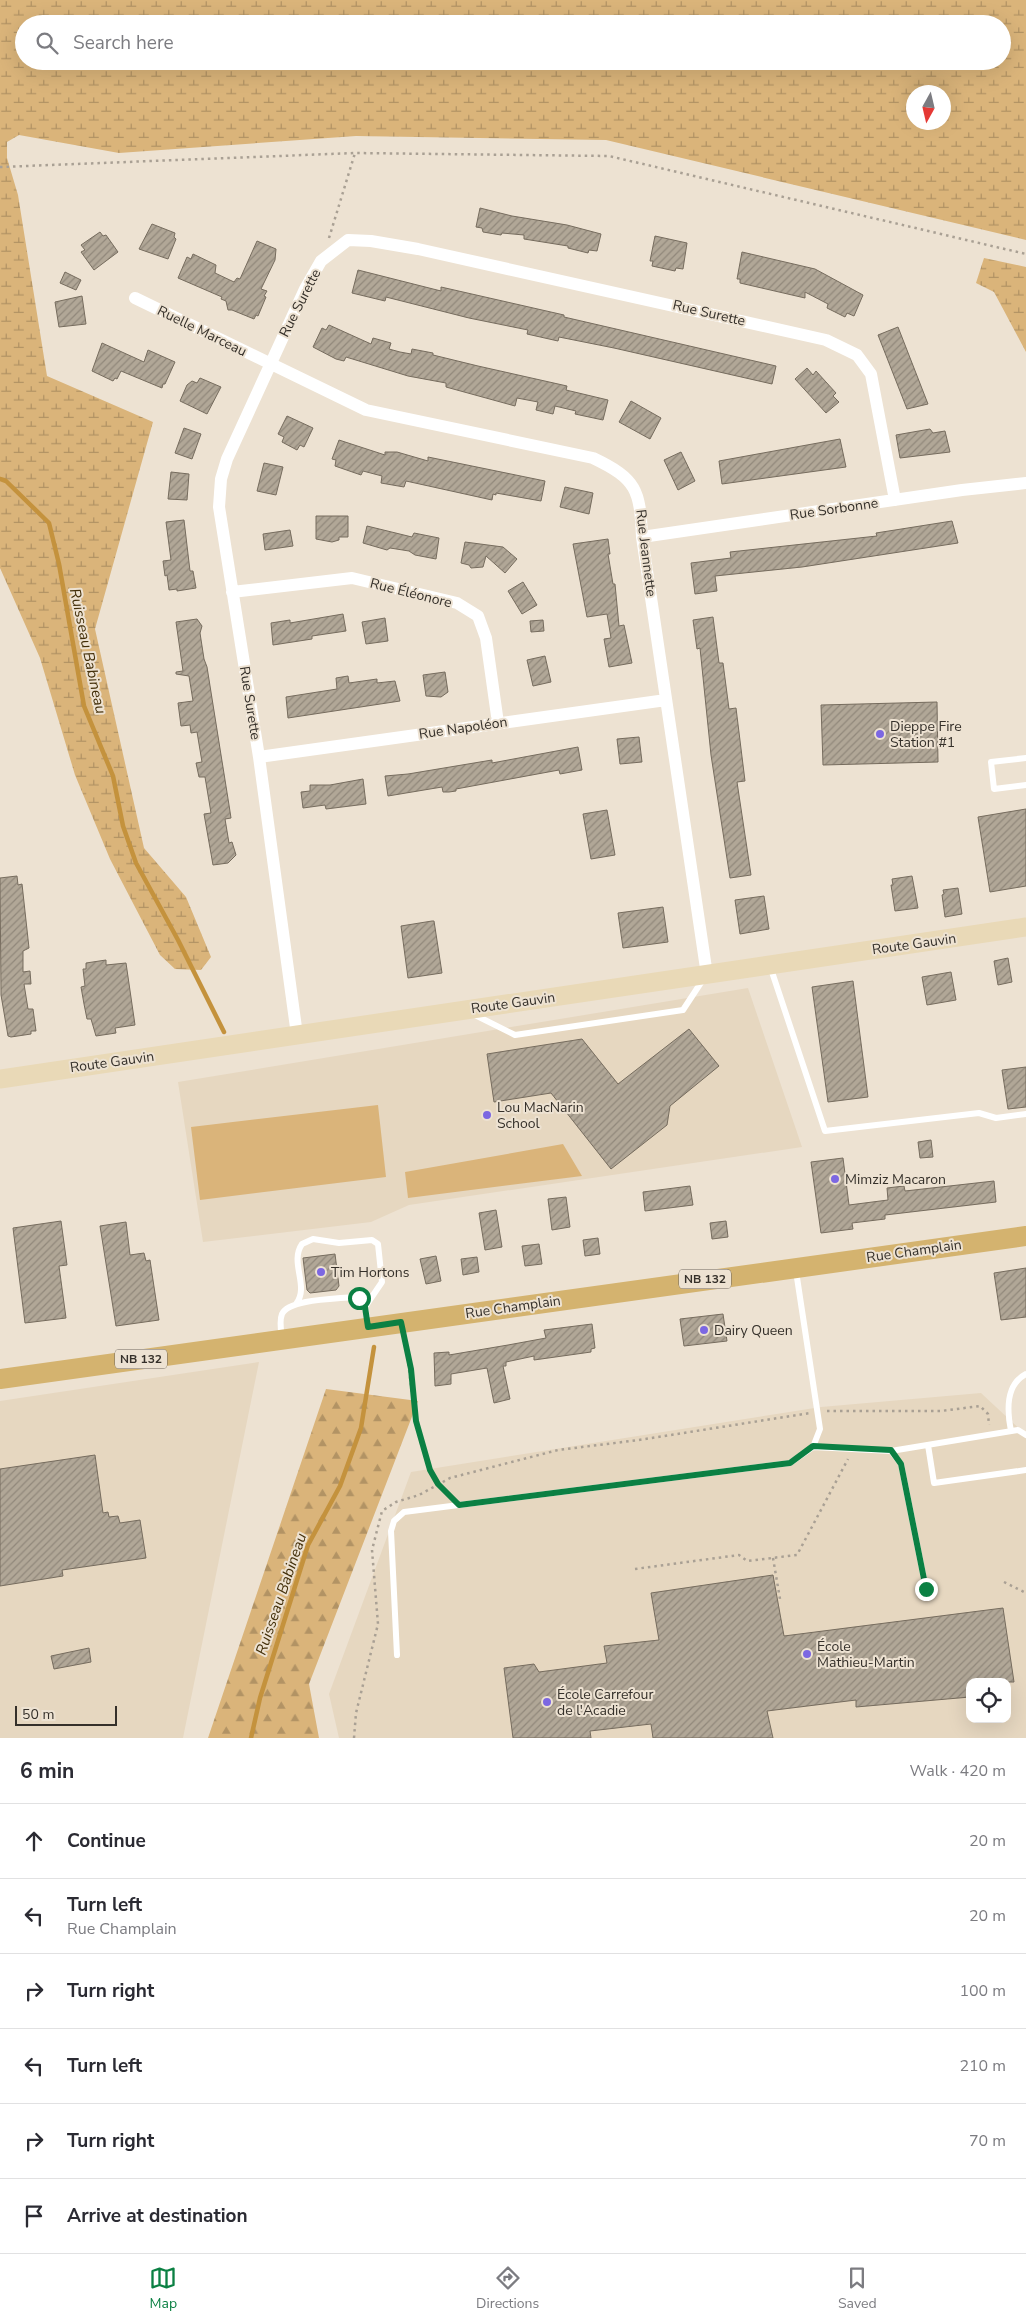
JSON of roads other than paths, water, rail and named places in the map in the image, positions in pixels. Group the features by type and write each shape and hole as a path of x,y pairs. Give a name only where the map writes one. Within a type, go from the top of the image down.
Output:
{"main road":[{"name":"Rue Champlain","path":"0,1379 1026,1236"}],"street":[{"name":"Rue Surette","path":"297,1035 259,757 219,507 221,480 227,459 305,289 321,261 348,240 371,241 418,249 826,340 856,355 871,374 895,500"},
{"name":"Ruelle Marceau","path":"135,298 270,364"},
{"name":"Rue Jeannette","path":"270,364 366,410 593,458 619,470 637,492 641,511 642,537 707,975"},
{"name":"Rue Sorbonne","path":"642,537 1026,483"},
{"name":"Rue Éléonore","path":"232,592 352,578 457,603 478,616 486,638 498,723"},
{"name":"Rue Napoléon","path":"259,757 666,700"},
{"name":"Route Gauvin","path":"0,1079 1026,927"}],"lane":[{"path":"1026,758 991,762 994,789 1026,785"},
{"path":"770,965 826,1131 978,1113 996,1118 1026,1114"},
{"path":"465,1010 515,1035 683,1010 707,975"},
{"path":"296,1304 302,1292 297,1257 302,1244 313,1239 339,1243 375,1240 380,1250 382,1282 365,1307"},
{"path":"397,1655 390,1546 394,1521 404,1512 790,1463 813,1446 820,1429 796,1267"},
{"path":"282,1339 282,1316 285,1310 296,1304 353,1297 363,1302 368,1327"},
{"path":"1011,1431 1007,1412 1008,1400 1013,1387 1026,1374"},
{"path":"813,1446 891,1450 1018,1430 1026,1434"},
{"path":"928,1444 934,1482 1026,1470"},
{"path":"891,1450 901,1464 926,1589"}],"waterway":[{"name":"Ruisseau Babineau","path":"0,479 6,481 49,523 59,564 84,706 113,776 123,826 136,863 178,940 224,1032"},
{"name":"Ruisseau Babineau","path":"251,1738 260,1698 308,1545 340,1486 361,1428 374,1347"}],"place":[{"name":"Dieppe Fire Station #1","path":"880,734"},
{"name":"Lou MacNarin School","path":"487,1115"},
{"name":"Mimziz Macaron","path":"835,1179"},
{"name":"Tim Hortons","path":"321,1272"},
{"name":"Dairy Queen","path":"704,1330"},
{"name":"École Mathieu-Martin","path":"807,1654"},
{"name":"École Carrefour de l'Acadie","path":"547,1702"}]}
